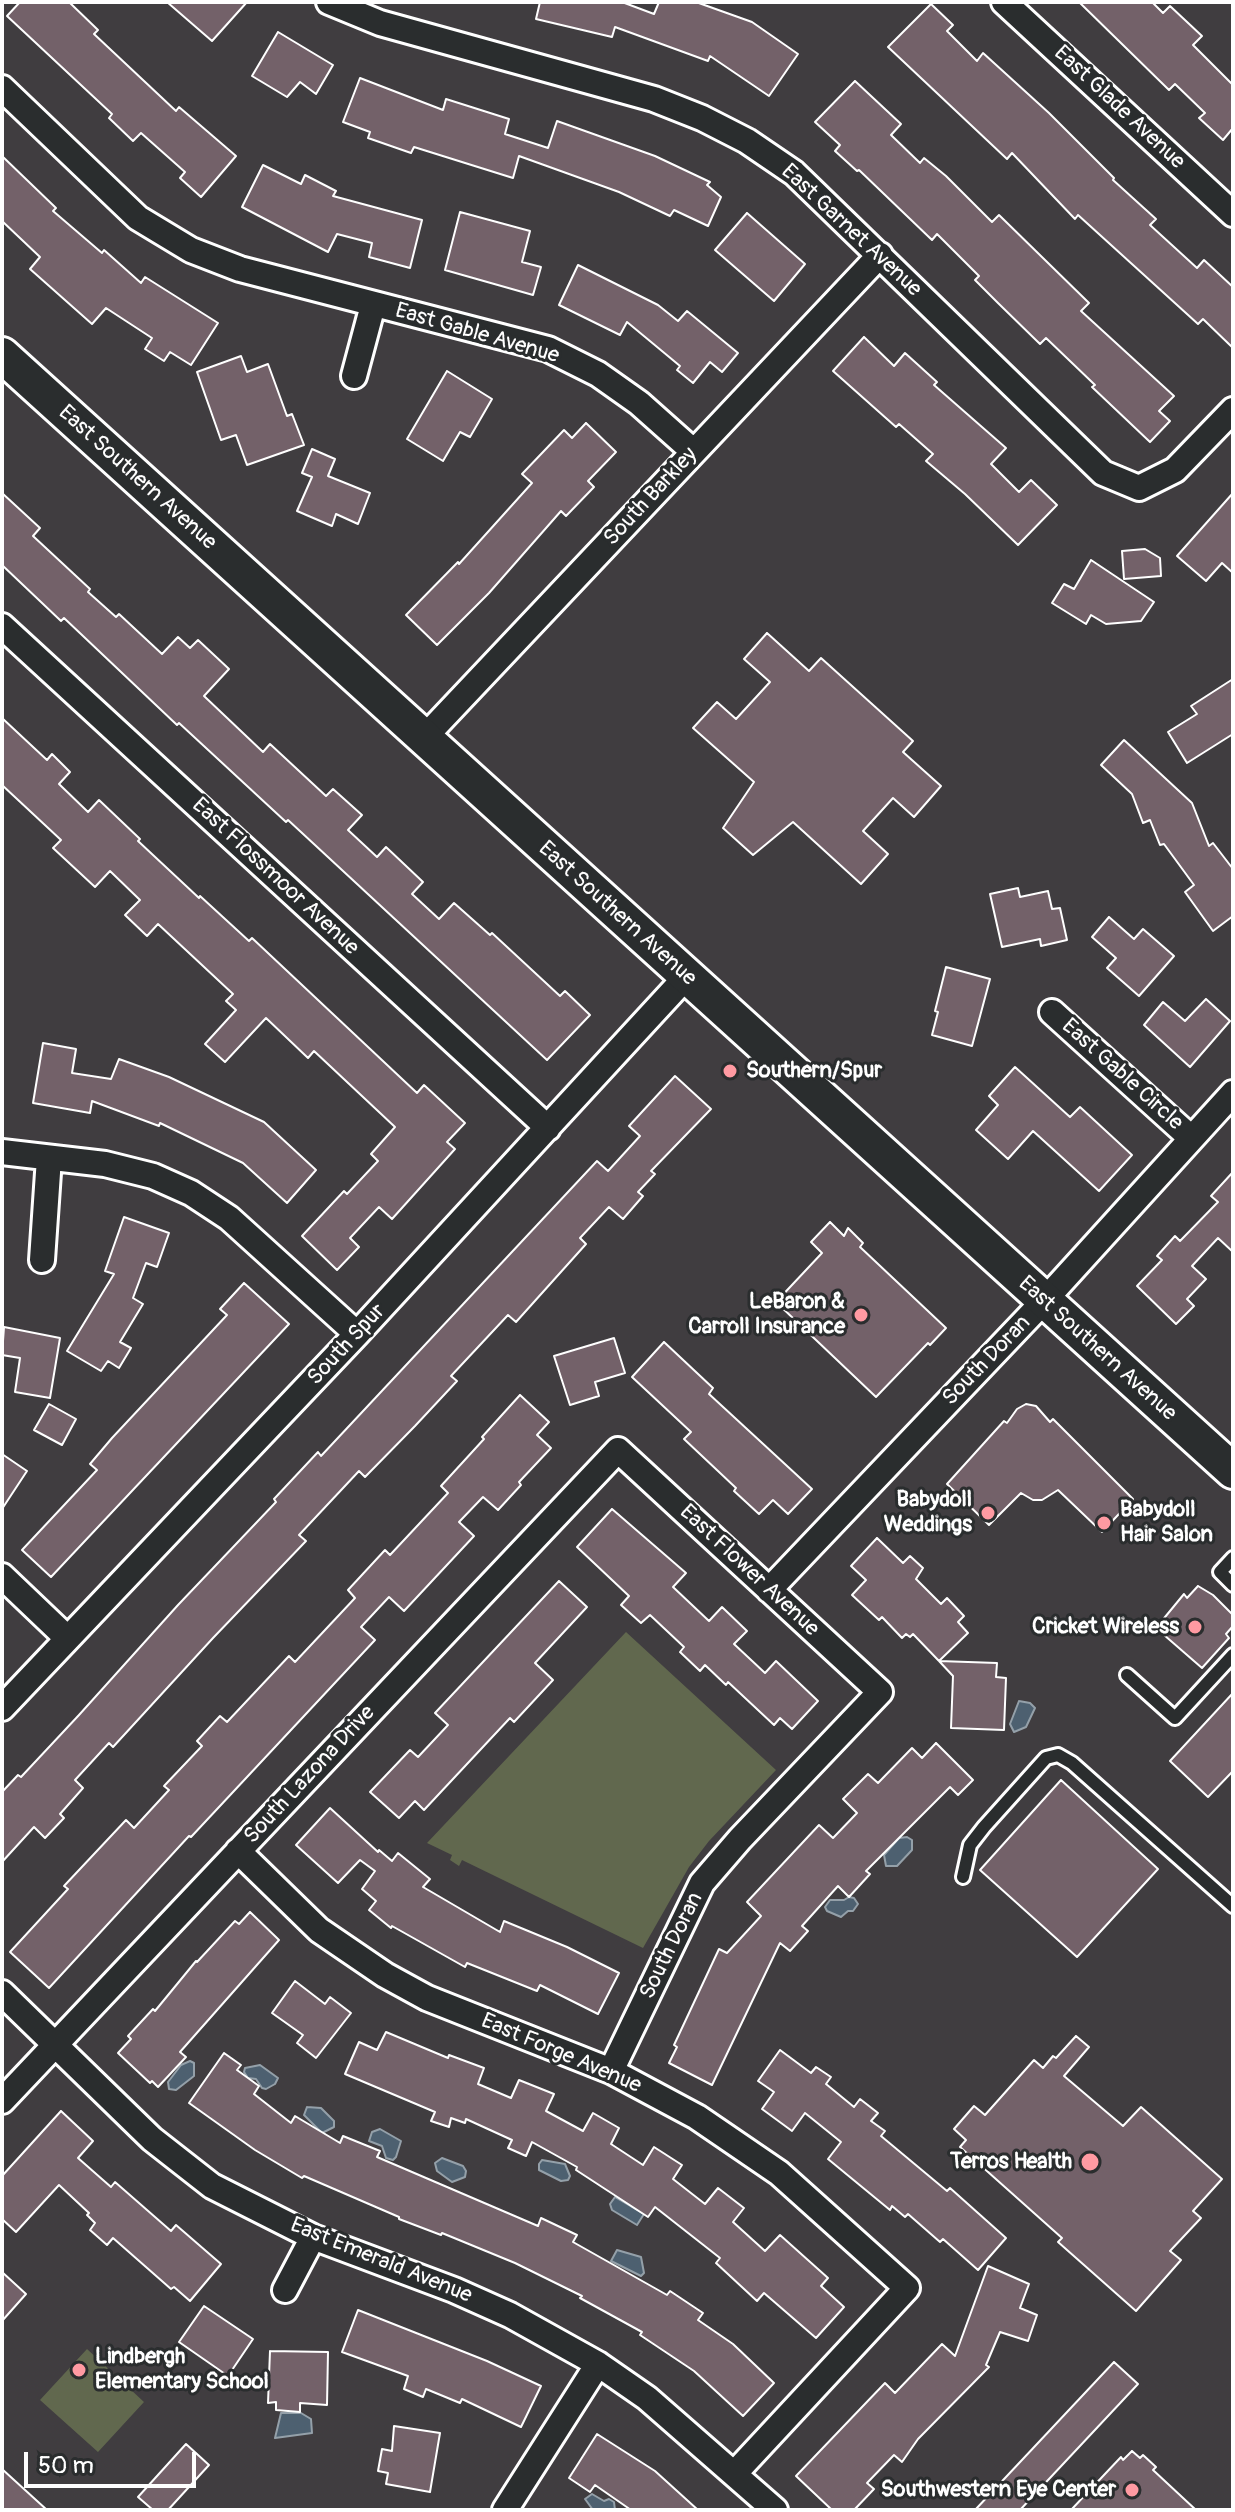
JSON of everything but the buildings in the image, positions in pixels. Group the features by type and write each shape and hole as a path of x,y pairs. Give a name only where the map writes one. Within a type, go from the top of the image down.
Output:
{"main road":[{"name":"East Southern Avenue","path":"2,355 1233,1471"}],"street":[{"name":"East Garnet Avenue","path":"329,2 380,23 654,99 702,118 747,141 794,173 1103,473 1139,488 1175,470 1233,410"},
{"name":"East Glade Avenue","path":"1004,2 1233,214"},
{"name":"East Gable Avenue","path":"2,88 138,218 191,250 240,269 548,349 598,374 639,403 694,452"},
{"name":"South Barkley","path":"423,739 880,255"},
{"name":"East Gable Avenue","path":"354,376 373,305"},
{"name":"East Flossmoor Avenue","path":"2,626 548,1128"},
{"name":"South Spur","path":"2,1708 357,1334 686,977"},
{"name":"East Gable Circle","path":"1052,1012 1191,1138"},
{"name":"South Doran","path":"769,1590 1044,1301 1233,1093"},
{"path":"2,1152 105,1164 153,1176 191,1193 229,1218 357,1334"},
{"path":"42,1260 49,1158"},
{"name":"East Flower Avenue","path":"618,1450 880,1692"},
{"name":"South Lazona Drive","path":"2,2101 618,1450"},
{"path":"2,1576 67,1638"},
{"name":"South Doran","path":"611,2071 702,1883 880,1692"},
{"name":"East Forge Avenue","path":"238,1851 319,1930 385,1975 427,1998 611,2071 697,2117 779,2173 907,2288 735,2473"},
{"name":"East Emerald Avenue","path":"2,1993 152,2139 212,2186 313,2237 454,2290 510,2315 598,2364 647,2398 775,2510"},
{"path":"285,2290 313,2237"},
{"path":"505,2510 598,2364"}],"lane":[{"path":"1233,1558 1220,1572 1233,1585"},
{"path":"1127,1675 1175,1718 1233,1655"},
{"path":"963,1877 966,1856 977,1836 1046,1758 1058,1755 1072,1763 1233,1906"}],"green space":[{"path":"626,1632 776,1770 709,1841 689,1867 643,1948 462,1860 459,1866 450,1860 452,1855 427,1843"},
{"path":"87,2349 144,2402 98,2452 40,2400"}],"water":[{"path":"1019,1701 1030,1703 1035,1708 1026,1727 1014,1732 1010,1724"},
{"path":"899,1838 912,1840 912,1850 897,1866 886,1866 884,1855"},
{"path":"849,1897 858,1904 853,1911 841,1917 827,1911 825,1907 830,1900"},
{"path":"190,2061 194,2063 194,2076 176,2090 169,2089 168,2082 181,2065"},
{"path":"260,2065 278,2078 266,2089 244,2072 245,2068"},
{"path":"307,2107 321,2108 334,2121 334,2127 322,2133 304,2115"},
{"path":"380,2129 401,2141 393,2160 386,2158 382,2146 369,2141 372,2132"},
{"path":"442,2158 463,2166 465,2177 452,2182 437,2171 435,2163"},
{"path":"542,2160 565,2164 570,2176 568,2180 561,2181 539,2170"},
{"path":"615,2197 644,2214 637,2225 612,2210 610,2204"},
{"path":"617,2250 641,2257 644,2273 641,2276 611,2261"},
{"path":"281,2413 301,2413 311,2419 312,2433 275,2438"},
{"path":"592,2494 604,2501 609,2499 614,2502 615,2510 593,2510 585,2499"}],"place":[{"name":"Southern/Spur","path":"730,1071"},
{"name":"LeBaron & Carroll Insurance","path":"861,1315"},
{"name":"Babydoll Weddings","path":"988,1513"},
{"name":"Babydoll Hair Salon","path":"1104,1523"},
{"name":"Cricket Wireless","path":"1195,1627"},
{"name":"Terros Health","path":"1090,2162"},
{"name":"Lindbergh Elementary School","path":"79,2370"},
{"name":"Southwestern Eye Center","path":"1132,2490"}]}
